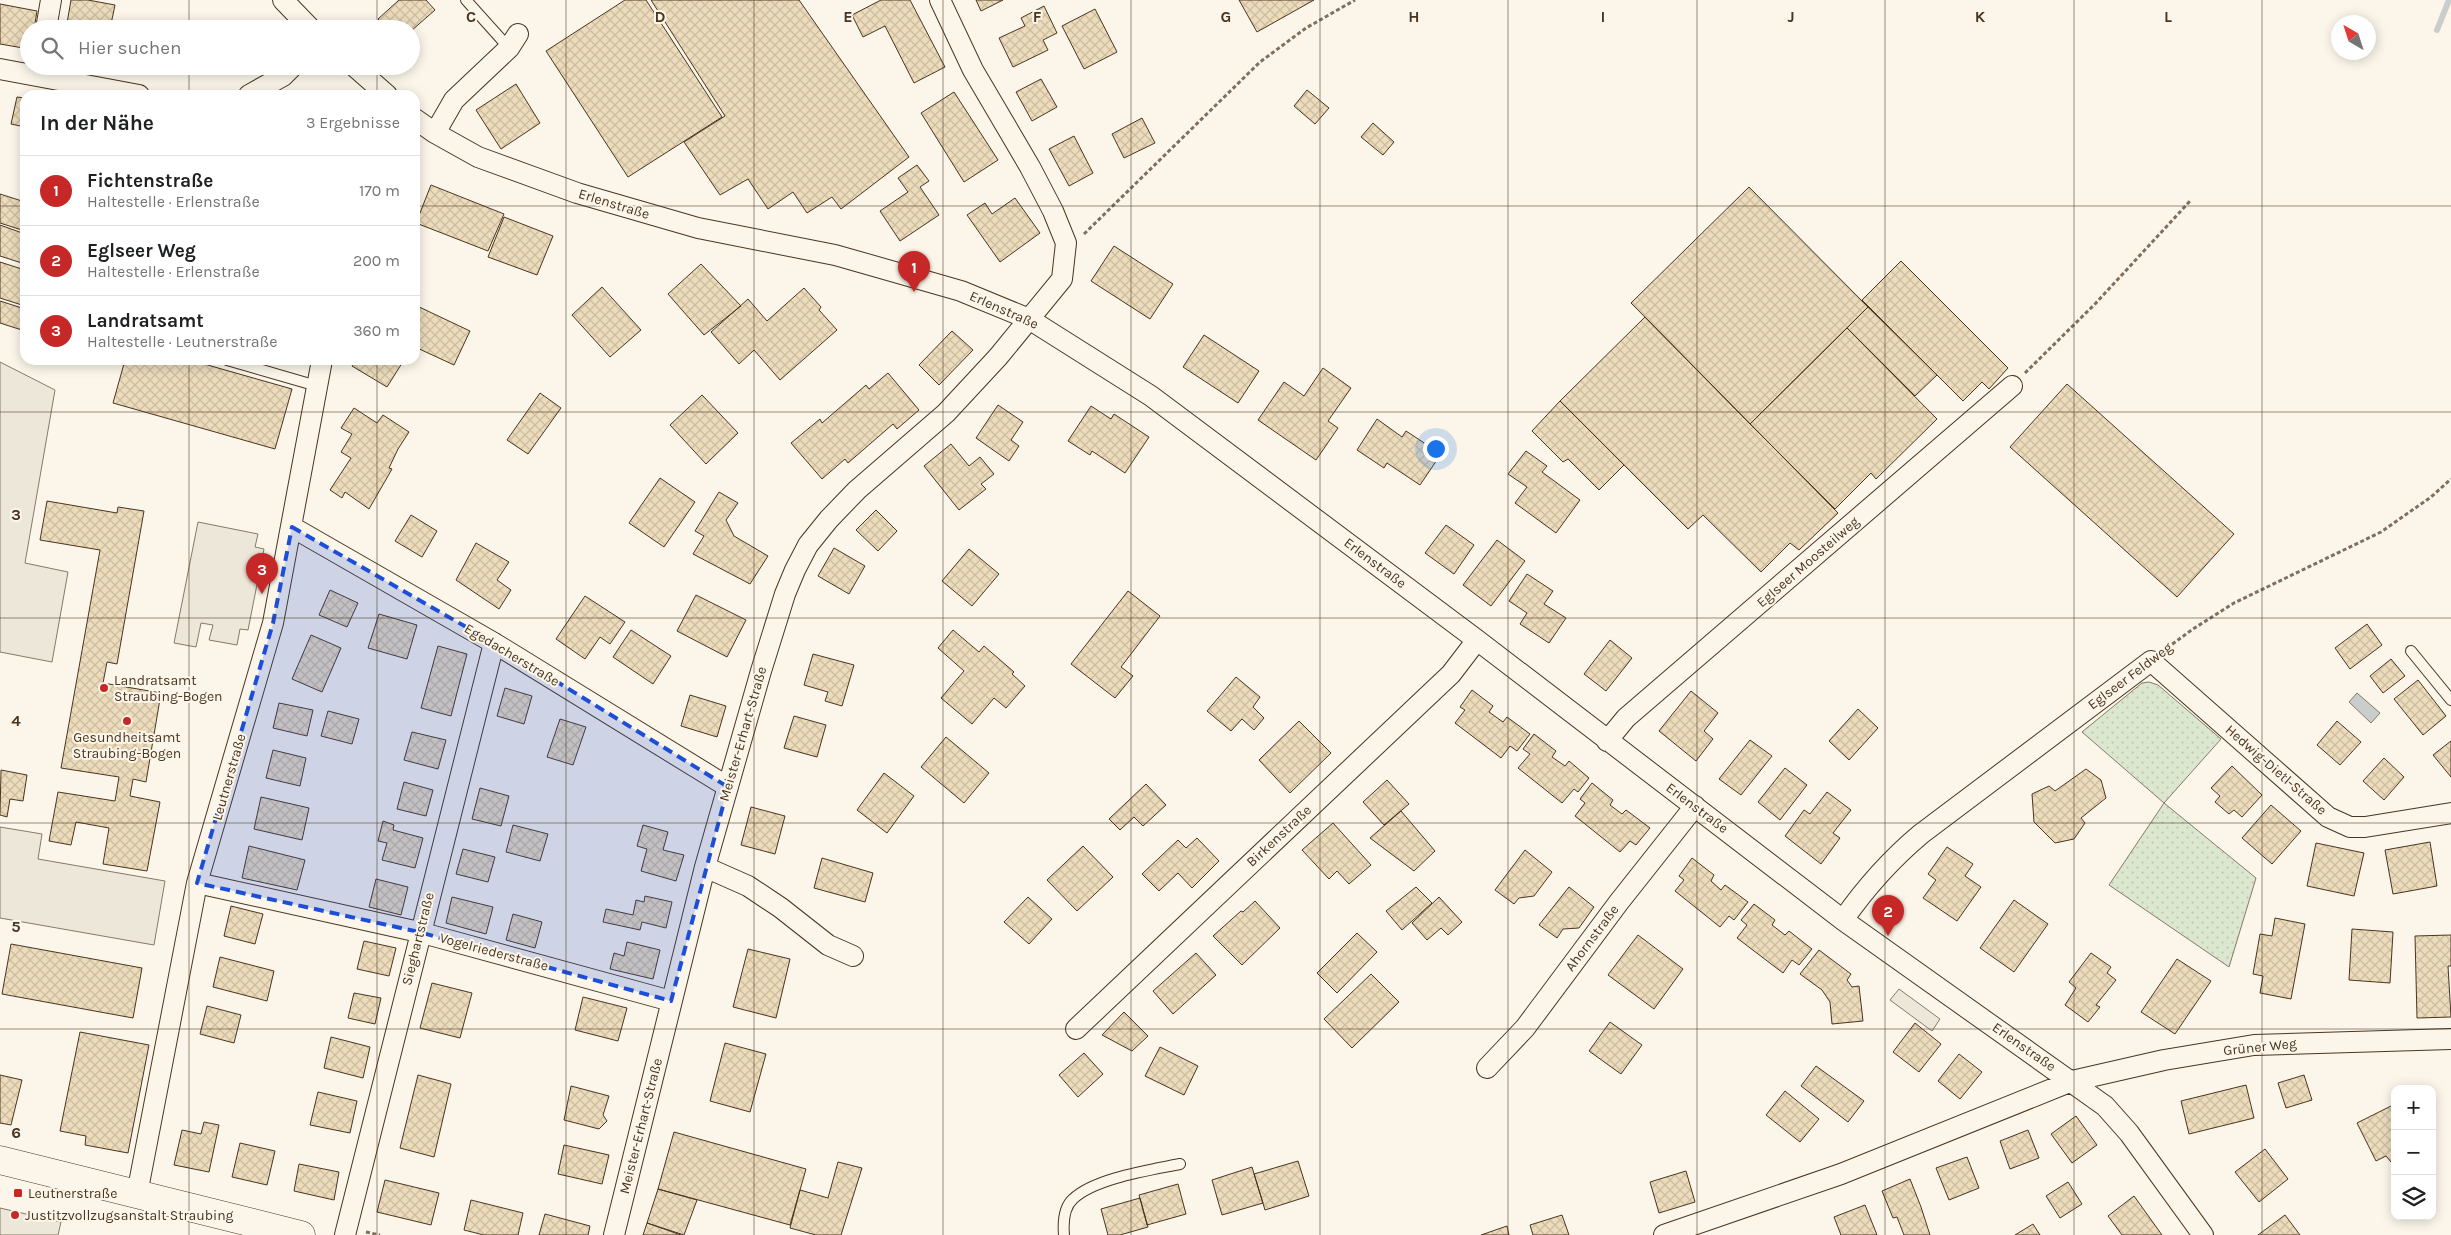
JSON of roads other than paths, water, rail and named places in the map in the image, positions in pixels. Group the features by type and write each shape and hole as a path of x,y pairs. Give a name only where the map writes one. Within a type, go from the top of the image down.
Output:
{"main road":[{"path":"0,1160 301,1235"}],"street":[{"path":"48,20 51,0"},
{"name":"Meister-Erhart-Straße","path":"614,1235 705,867 785,594 808,545 829,519 857,490 946,413 998,357 1062,279 1066,243 1053,211 973,70 940,0"},
{"path":"287,2 304,20"},
{"path":"435,133 454,100 513,41"},
{"path":"0,69 20,70"},
{"path":"56,75 118,90"},
{"path":"258,90 284,75"},
{"path":"364,75 381,90"},
{"name":"Erlenstraße","path":"420,122 478,157 585,196 698,228 835,255 961,291 1029,318 1151,396 1477,640 1843,920 2106,1106 2129,1133 2203,1235"},
{"name":"Leutnerstraße","path":"137,1194 197,883 273,624 321,365"},
{"name":"Eglseer Moosteilweg","path":"1608,741 1626,718 2012,386"},
{"name":"Egedacherstraße","path":"292,527 494,643 728,788"},
{"name":"Birkenstraße","path":"1076,1029 1451,674 1477,640"},
{"name":"Sieghartstraße","path":"345,1235 419,932 494,643"},
{"name":"Hedwig-Dietl-Straße","path":"2151,661 2328,817 2350,827 2365,827 2451,813"},
{"name":"Eglseer Feldweg","path":"1843,920 1867,886 1893,857 2151,661"},
{"name":"Ahornstraße","path":"1487,1068 1524,1028 1619,902 1695,806"},
{"path":"705,867 748,886 781,908 828,945 853,956"},
{"name":"Vogelriederstraße","path":"197,883 419,932 671,1001"},
{"name":"Grüner Weg","path":"1664,1235 1840,1174 2072,1081 2164,1060 2254,1045 2451,1039"}],"lane":[{"path":"466,0 513,41"},
{"path":"244,365 317,386"},
{"path":"2412,651 2451,700"},
{"path":"1064,1235 1063,1219 1072,1199 1091,1188 1122,1176 1180,1164"}],"waterway":[{"path":"2437,30 2449,0"}],"place":[{"name":"Fichtenstraße","path":"914,292"},
{"name":"Landratsamt","path":"262,594"},
{"name":"Landratsamt Straubing-Bogen","path":"104,688"},
{"name":"Gesundheitsamt Straubing-Bogen","path":"127,721"},
{"name":"Eglseer Weg","path":"1888,936"},
{"name":"Leutnerstraße","path":"18,1193"},
{"name":"Justitzvollzugsanstalt Straubing","path":"15,1215"}]}
